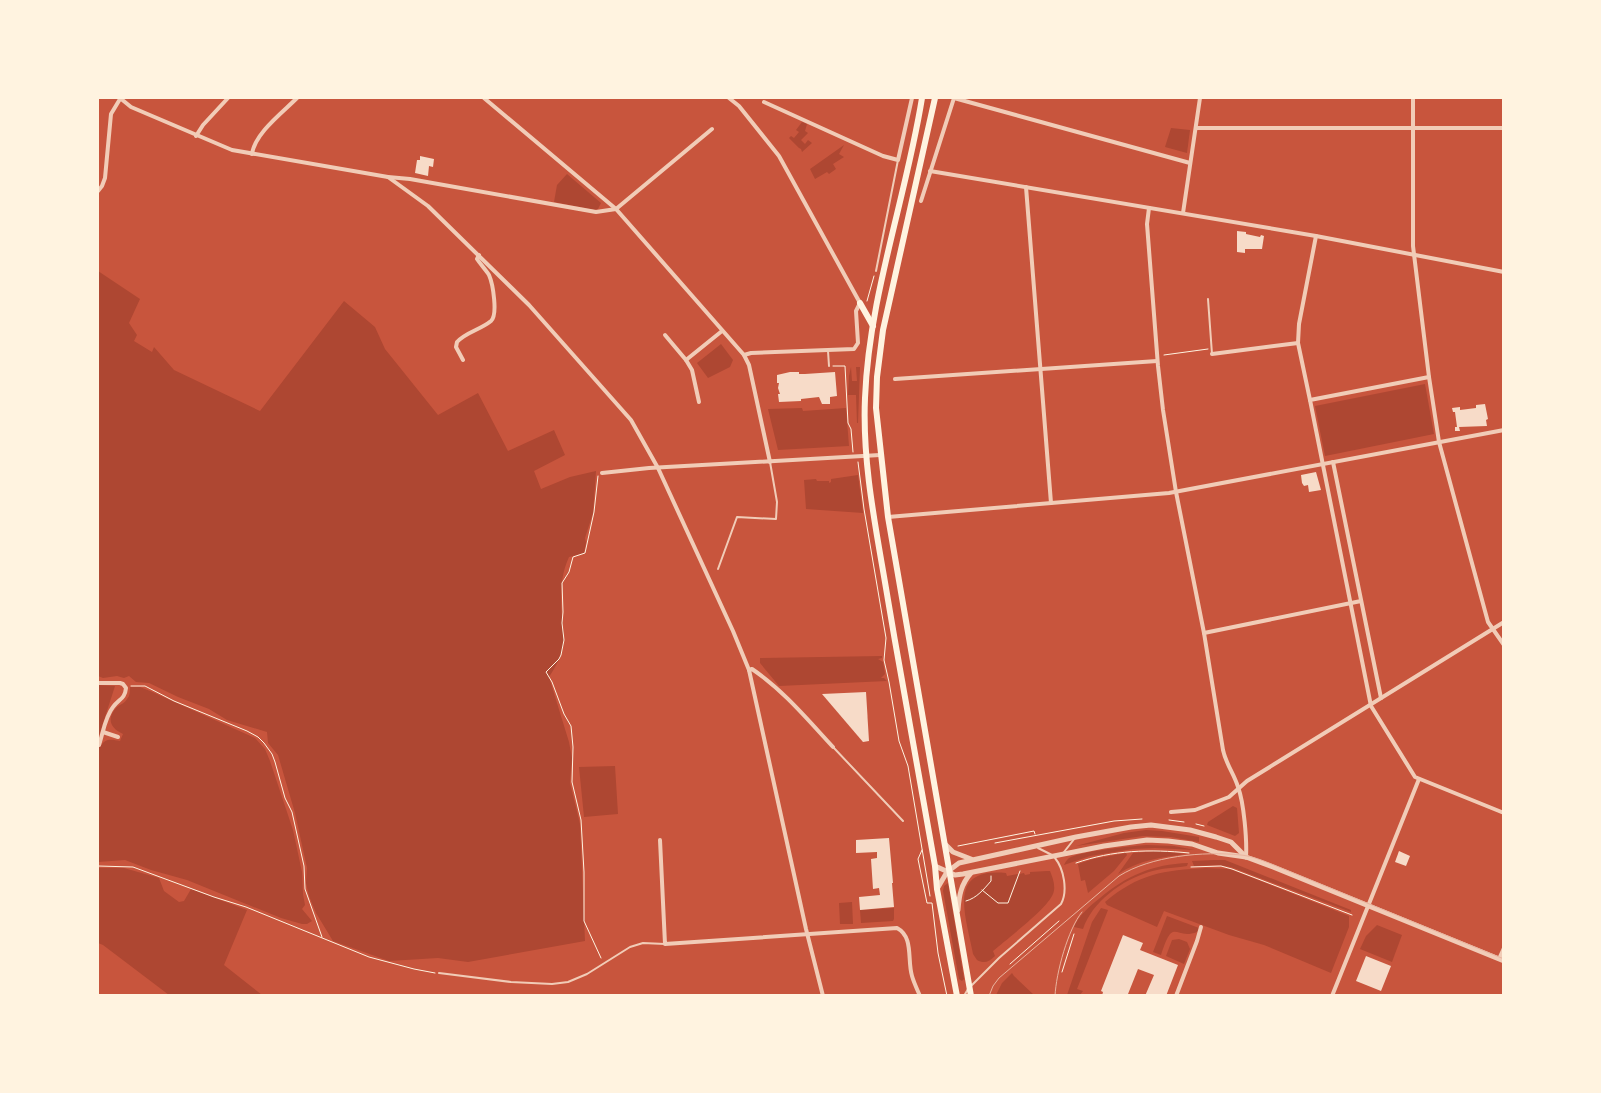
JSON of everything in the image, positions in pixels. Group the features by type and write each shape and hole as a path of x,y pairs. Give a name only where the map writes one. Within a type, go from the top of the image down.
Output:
{"main road":[{"path":"922,98 873,326 865,397 866,456 875,523 957,996"},
{"path":"935,98 892,287 880,352 876,394 880,455 888,517 971,996"},
{"path":"861,306 873,326"}],"street":[{"path":"98,191 102,186 104,178 112,114 120,98 131,107 232,150 388,177 444,184 596,212 616,209 712,129"},
{"path":"196,136 203,125 228,98"},
{"path":"252,154 254,145 260,136 297,98"},
{"path":"484,98 616,209 744,355 749,365 770,462"},
{"path":"729,98 739,106 779,156 861,306 856,311 858,343 854,348 744,355"},
{"path":"764,102 883,156 898,160 912,98"},
{"path":"921,201 954,98 1190,163"},
{"path":"1183,213 1200,98"},
{"path":"1413,98 1413,254 1438,442 1488,622 1504,644"},
{"path":"1196,128 1504,128"},
{"path":"930,170 1316,236 1504,272"},
{"path":"388,177 428,206 530,306 631,420 658,468 733,630 749,670 823,996"},
{"path":"1026,187 1051,503"},
{"path":"1149,208 1147,224 1162,410 1204,633 1223,750 1228,768 1239,789 1242,800 1246,858"},
{"path":"1316,236 1299,324 1298,344 1371,706 1415,777 1504,813"},
{"path":"463,360 457,349 457,342 466,334 491,321 494,315 492,284 488,274 477,259 479,255"},
{"path":"686,360 722,331"},
{"path":"665,335 686,360 694,378 699,402"},
{"path":"1212,354 1298,344"},
{"path":"894,379 1157,361"},
{"path":"1310,400 1429,377"},
{"path":"888,517 1176,492 1504,430"},
{"path":"602,473 880,455"},
{"path":"1333,462 1381,698"},
{"path":"1204,633 1361,601"},
{"path":"1171,812 1188,812 1229,797 1247,781 1504,622"},
{"path":"749,670 752,669 788,699 833,747"},
{"path":"98,683 120,683 126,686 125,696 112,708 99,745"},
{"path":"103,732 118,737"},
{"path":"1332,996 1419,778"},
{"path":"937,888 958,863 1076,837 1142,826 1162,826 1204,833 1231,842 1246,858"},
{"path":"660,840 666,944 897,928 903,931 908,942 912,975 920,996"},
{"path":"935,866 955,874 971,873 1128,842 1158,840 1192,844 1218,853 1246,858 1273,867 1501,960 1504,948"},
{"path":"946,845 953,852 972,859"},
{"path":"958,913 959,895 963,884 971,873"},
{"path":"1176,996 1201,927"}],"lane":[{"path":"876,271 898,160"},
{"path":"1208,299 1212,354"},
{"path":"828,350 828,366"},
{"path":"718,569 737,517 776,519 777,502 770,462"},
{"path":"833,747 904,821"},
{"path":"1059,864 1076,837"},
{"path":"964,996 970,987 999,958 1061,904 1065,890 1059,864 1045,850 1032,846"},
{"path":"439,973 511,982 552,984 568,982 587,974 630,947 643,943 666,944"}],"path":[{"path":"861,306 865,307 876,271"},
{"path":"1164,355 1211,348"},
{"path":"828,366 845,366 848,423 851,429 853,452"},
{"path":"854,462 859,463 864,509 886,638 884,660 899,741 908,766 930,896"},
{"path":"602,473 597,481 594,512 586,553 573,557 569,572 562,583 564,640 560,659 546,672 552,682 564,714 572,726 572,782 581,820 584,921 603,963"},
{"path":"126,686 145,686 174,701 247,731 258,738 268,749 275,762 285,798 292,812 304,866 305,889 322,938"},
{"path":"957,846 1034,831 1036,835"},
{"path":"922,849 918,859 927,903 932,903 938,953 947,996"},
{"path":"1076,863 1091,858 1132,851 1189,852"},
{"path":"98,866 133,867 207,895 246,907 369,957 414,969 439,973"},
{"path":"1191,868 1221,866 1232,869 1352,915"},
{"path":"982,890 998,904 1008,903 1020,871"},
{"path":"966,901 973,899 991,881 991,876"},
{"path":"1010,964 1060,921"},
{"path":"1062,972 1074,934"}],"shaded area":[{"path":"802,122 807,124 805,131 808,133 801,140 805,144 808,140 812,143 802,152 789,138 791,136 794,138 799,132 796,130"},
{"path":"1171,128 1190,130 1187,153 1165,147"},
{"path":"844,145 839,154 844,157 833,164 836,169 829,174 827,172 815,179 810,169"},
{"path":"567,174 601,203 598,209 554,202 557,185"},
{"path":"98,271 140,299 129,323 137,335 134,341 152,352 154,347 174,370 260,411 344,301 375,327 385,349 438,415 478,393 508,451 554,430 565,455 534,471 541,489 570,477 596,471 593,513 585,538 584,553 569,557 563,574 561,599 564,642 560,658 549,677 572,758 570,783 580,824 585,941 468,962 438,958 389,961 333,941 316,913 309,896 306,883 307,868 295,813 278,755 268,743 267,732 227,720 209,709 149,683 136,682 129,676 124,678 117,676 103,678 98,676"},
{"path":"721,344 733,360 730,367 708,378 697,363"},
{"path":"851,367 852,381 857,381 856,367 860,367 858,423 856,395 848,395"},
{"path":"1425,384 1434,434 1325,456 1315,406"},
{"path":"802,408 803,411 846,408 849,446 778,450 768,409"},
{"path":"858,475 863,513 806,509 804,480 816,479 817,481 829,481 829,483 831,479"},
{"path":"882,656 882,658 878,659 883,662 885,674 881,678 887,681 779,686 760,663 760,658"},
{"path":"98,685 115,686 98,739"},
{"path":"130,687 140,687 150,691 255,738 265,749 293,830 302,872 305,905 302,909 312,921 302,924 281,918 187,880 151,870 125,860 98,862 98,746 100,747 108,740 120,741 123,734 112,726 111,715 128,698"},
{"path":"615,766 618,814 584,817 579,767"},
{"path":"1233,806 1237,808 1239,833 1235,836 1207,825 1208,822"},
{"path":"1146,830 1199,837 1199,842 1171,837 1143,836 1076,846 1124,833"},
{"path":"1147,845 1174,846 1195,850 1133,849 1090,856 1064,865 1069,858 1075,855 1107,849"},
{"path":"1158,851 1186,854 1142,862 1118,874 1133,853"},
{"path":"1126,853 1127,855 1114,871 1088,893 1085,880 1081,881 1078,864 1093,859"},
{"path":"1225,860 1351,910 1351,912 1231,867 1218,865 1194,866 1192,861"},
{"path":"1188,863 1187,866 1154,871 1129,880 1109,893 1101,901 1087,919 1083,929 1074,927 1082,914 1120,883 1152,869"},
{"path":"98,868 124,868 159,878 164,891 179,902 184,901 191,889 247,910 224,965 262,995 169,995 98,943"},
{"path":"1206,868 1230,869 1349,916 1349,927 1331,973 1264,945 1229,935 1164,911 1157,927 1107,905 1105,902 1140,879 1164,872"},
{"path":"1050,871 1054,891 1043,908 993,951 995,956 993,958 984,962 977,960 973,954 965,910 964,897 967,886 975,878 987,873 1006,873 1007,876"},
{"path":"948,883 964,979 962,981 959,979 943,891 944,886"},
{"path":"852,902 853,924 840,924 839,903"},
{"path":"894,908 893,921 861,923 860,910"},
{"path":"1101,908 1108,910 1077,989 1083,991 1080,995 1067,995 1092,922"},
{"path":"1167,916 1199,928 1197,932 1189,934 1172,933 1165,943 1161,955 1153,952"},
{"path":"1377,925 1402,935 1392,962 1360,949 1366,936"},
{"path":"1179,939 1187,942 1190,949 1184,964 1166,956 1172,940"},
{"path":"1012,973 1034,995 996,995 1002,983"}],"building":[{"path":"420,156 434,159 433,167 429,166 428,176 415,173 417,160 420,160"},
{"path":"1237,231 1260,237 1261,235 1264,236 1262,249 1245,249 1245,253 1237,252"},
{"path":"790,372 805,374 835,372 837,396 830,397 830,404 822,404 819,397 801,399 801,401 779,402 778,394 780,394 777,375"},
{"path":"1485,404 1488,419 1486,420 1487,426 1459,427 1460,431 1455,431 1455,427 1457,427 1455,412 1453,412 1452,408 1460,407 1460,410 1476,408 1476,405"},
{"path":"1316,472 1321,490 1309,492 1308,485 1304,486 1302,483 1301,475"},
{"path":"866,692 869,741 863,742 822,694"},
{"path":"889,838 894,907 860,910 859,897 880,895 879,888 873,889 871,859 877,858 877,852 856,853 856,840"},
{"path":"1399,851 1410,856 1406,866 1395,862"},
{"path":"1123,935 1143,943 1140,950 1178,965 1166,996 1145,996 1154,975 1138,969 1128,994 1132,996 1102,996 1103,992 1101,991"},
{"path":"1366,956 1391,966 1381,991 1356,981"}],"tram line":[{"path":"989,996 999,978 1119,876 1146,864 1178,856 1226,854 1258,859 1504,959"},
{"path":"1055,996 1064,952 1072,929 1082,912"}]}
